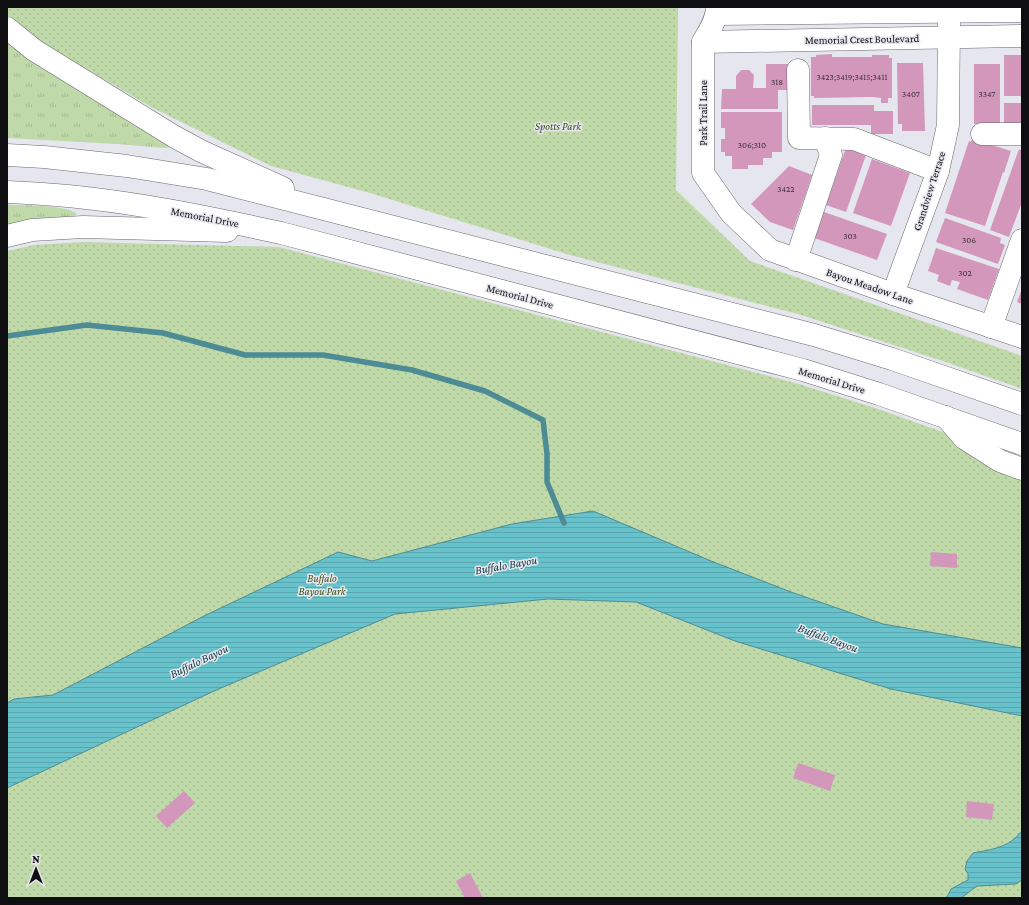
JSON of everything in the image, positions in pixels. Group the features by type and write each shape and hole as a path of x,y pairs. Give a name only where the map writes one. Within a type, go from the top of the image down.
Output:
{"main road":[{"path":"717,10 948,12 1022,11"},
{"name":"Park Trail Lane","path":"717,10 712,26 703,42 703,174 731,213"},
{"name":"Grandview Terrace","path":"893,294 938,171 948,125 950,38 948,12"},
{"path":"7,28 34,50 175,137 201,151 331,211"},
{"name":"Memorial Crest Boulevard","path":"703,42 1022,36"},
{"path":"798,70 799,138 854,139 938,171"},
{"path":"982,134 1022,134"},
{"path":"796,260 831,155 826,138"},
{"path":"7,155 44,157 134,167 207,180 814,335 1022,404"},
{"name":"Memorial Drive","path":"7,192 43,193 122,202 200,215 280,233 803,370 879,394 1022,444"},
{"name":"Bayou Meadow Lane","path":"731,213 772,251 893,294 1022,337"},
{"path":"7,236 32,230 83,227 280,233"},
{"path":"991,326 1022,240"},
{"path":"946,418 964,438 1000,461 1022,469"}],"green space":[{"name":"Spotts Park","path":"7,7 678,7 676,190 750,261 1022,356 1022,389 943,361 798,314 570,255 370,193 271,166 151,107 19,29 7,15"},
{"path":"7,40 171,142 170,147 165,148 7,138"},
{"path":"7,205 55,207 72,211 77,214 73,217 7,226"},
{"name":"Buffalo Bayou Park","path":"83,242 279,247 799,384 875,408 1022,460 1022,898 7,898 7,251 34,245"}],"water":[{"name":"Buffalo Bayou","path":"593,511 711,561 791,592 883,624 1022,648 1022,716 891,689 735,641 636,602 548,599 395,614 214,691 7,788 7,703 14,699 53,695 204,616 338,552 372,561 512,524"},
{"path":"1022,831 1022,880 1016,884 977,886 961,898 944,898 947,897 951,889 968,880 968,874 965,869 967,861 973,853 1000,847 1017,837"}],"building":[{"path":"832,54 832,57 872,57 872,55 889,55 889,58 892,58 892,98 888,98 888,103 881,103 881,98 872,97 814,98 814,96 811,96 811,57 816,57 816,55"},
{"path":"1004,55 1022,55 1022,96 1004,96"},
{"path":"897,63 923,63 925,131 902,131 902,124 898,124"},
{"path":"766,64 788,64 788,90 778,90 778,109 721,109 722,89 736,89 736,76 741,70 749,70 754,75 753,88 766,88"},
{"path":"974,64 1000,64 1000,124 974,124"},
{"path":"1004,103 1022,103 1022,123 1004,123"},
{"path":"812,105 874,105 874,111 893,111 893,134 871,134 871,125 812,125"},
{"path":"721,112 782,112 782,152 772,152 772,158 763,158 763,165 748,165 748,169 732,169 732,156 725,156 725,152 721,152 721,139 725,139 725,128 721,128"},
{"path":"972,139 1011,151 985,226 945,213 969,141 971,142"},
{"path":"846,148 866,155 846,212 826,205"},
{"path":"1019,149 1022,151 1022,202 1009,237 990,230"},
{"path":"872,159 910,173 891,226 853,213"},
{"path":"789,166 812,175 793,230 770,222 751,204"},
{"path":"824,212 887,234 877,260 814,238"},
{"path":"945,218 1001,238 1000,243 1005,245 998,264 936,242"},
{"path":"936,248 999,269 988,300 957,289 960,282 952,280 950,286 937,281 939,275 928,271"},
{"path":"1022,289 1022,304 1017,302"},
{"path":"931,552 957,554 957,568 930,566"},
{"path":"798,763 835,775 830,791 793,778"},
{"path":"184,791 195,803 167,828 156,816"},
{"path":"967,801 994,804 992,820 966,817"},
{"path":"470,873 483,898 465,898 456,881"}],"waterway":[{"path":"7,336 87,325 163,333 245,355 323,355 412,370 485,391 543,420 547,454 547,482 564,523"}]}
